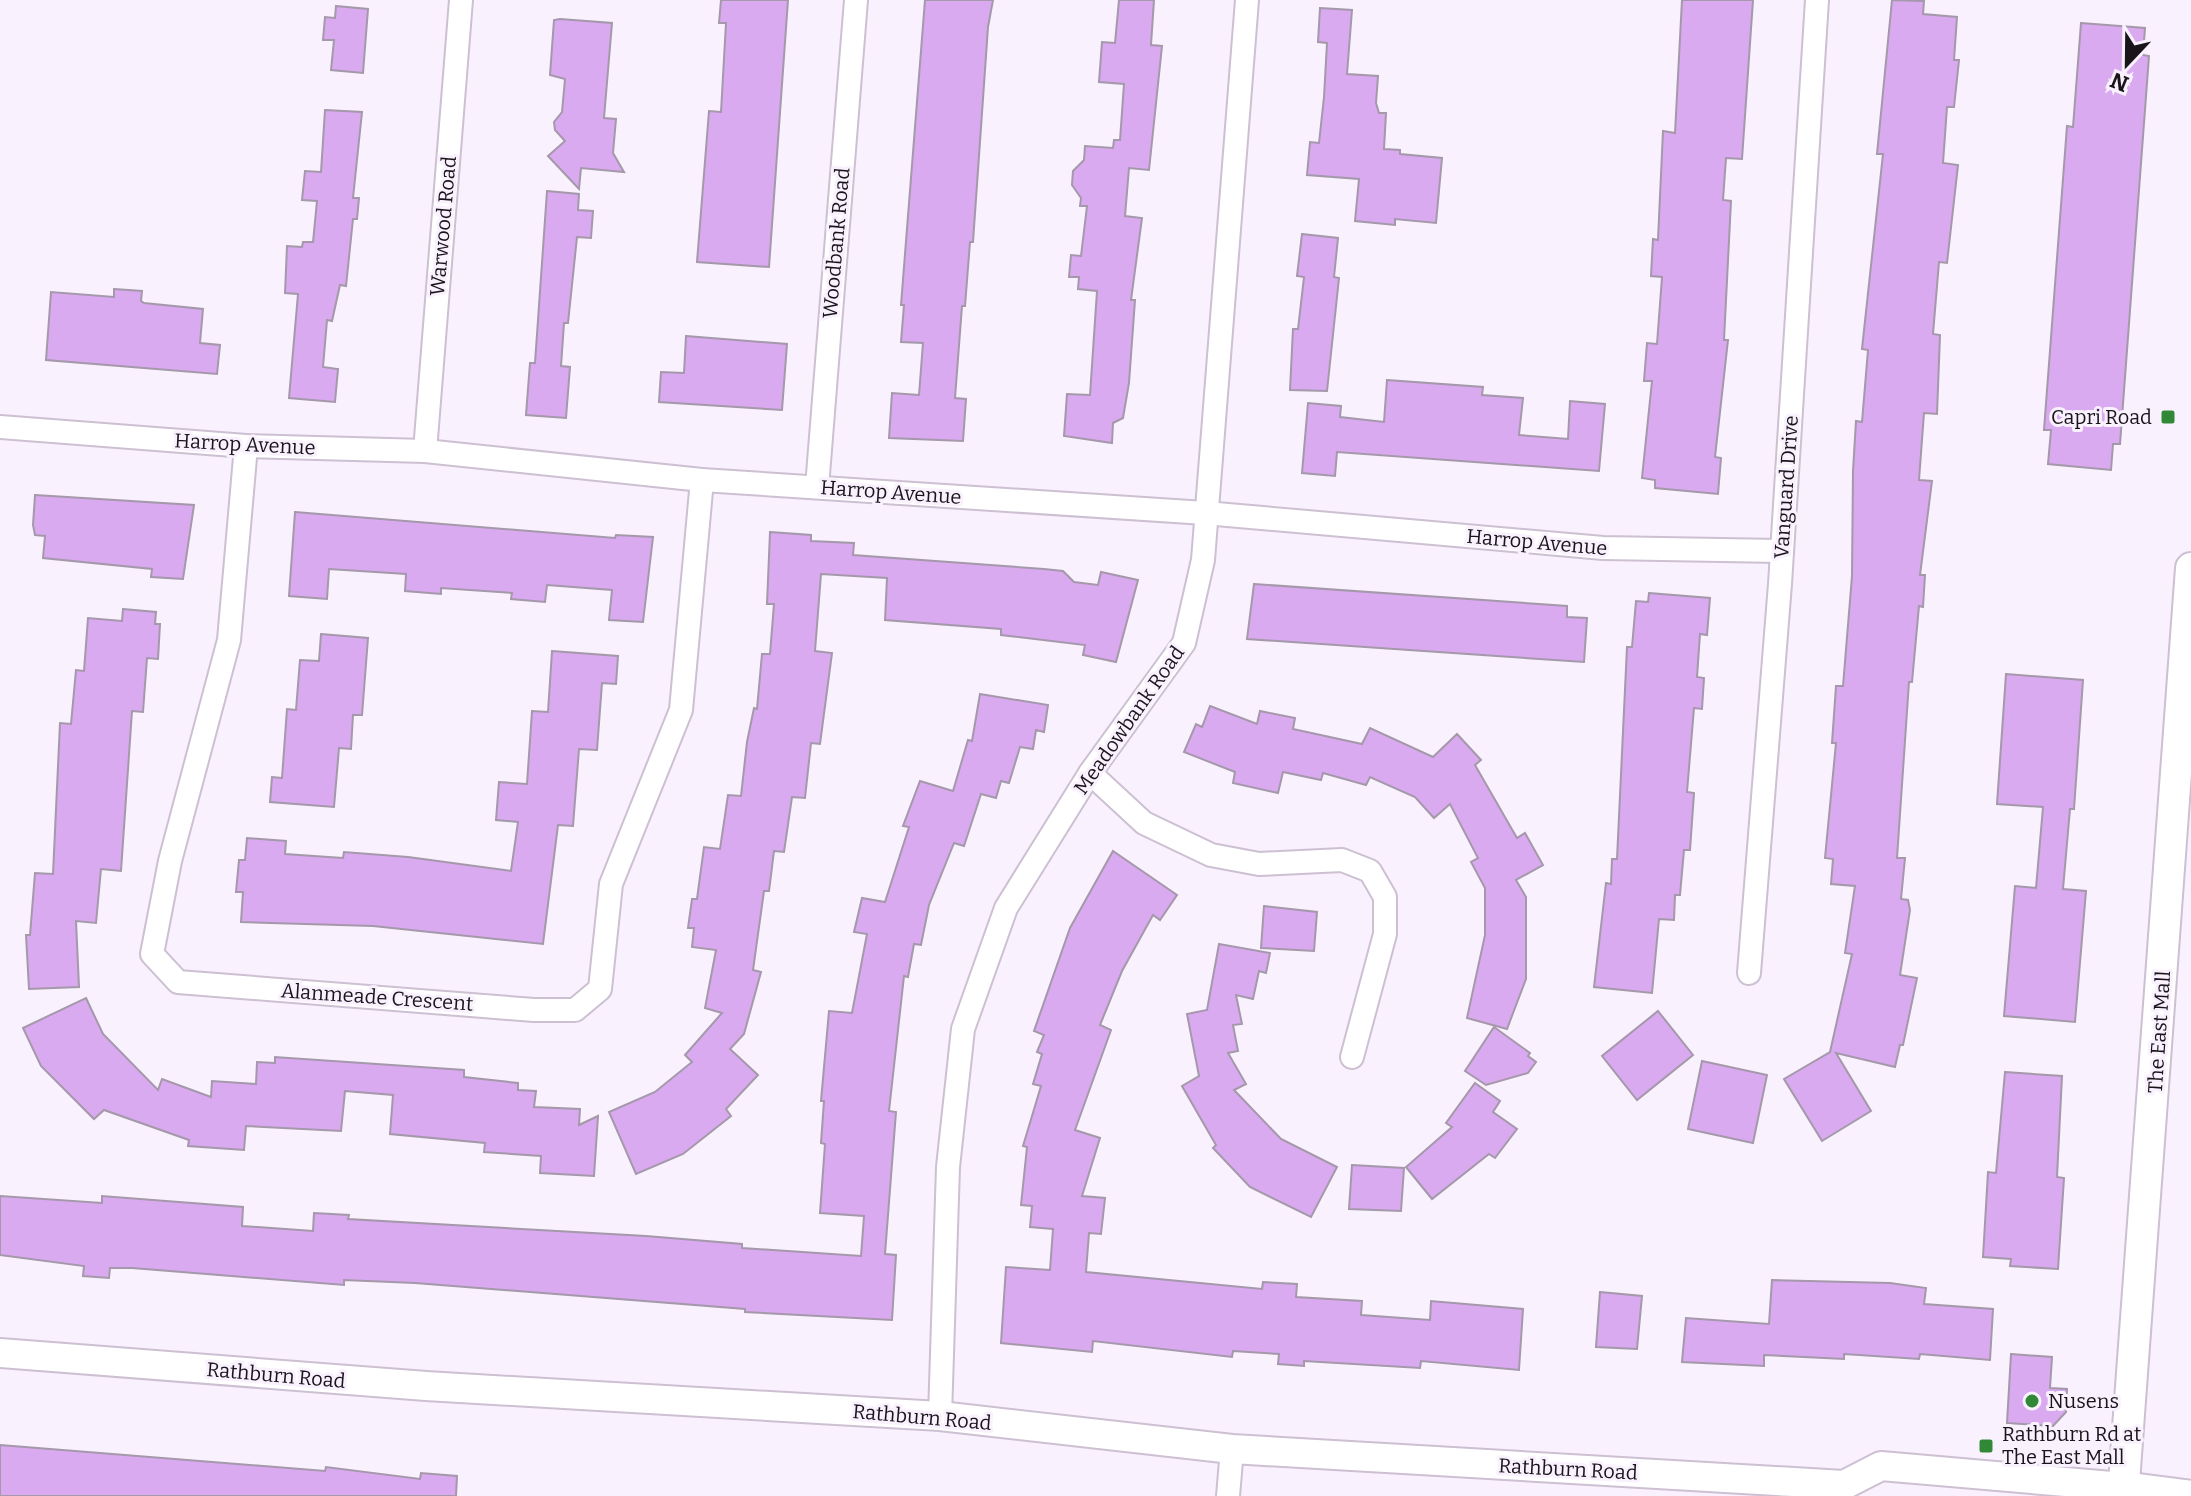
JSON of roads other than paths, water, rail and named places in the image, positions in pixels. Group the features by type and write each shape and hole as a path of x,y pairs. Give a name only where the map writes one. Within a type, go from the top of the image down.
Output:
{"main road":[{"name":"The East Mall","path":"2123,1492 2191,568"},
{"name":"Rathburn Road","path":"2123,1492 2191,1496"}],"street":[{"name":"Warwood Road","path":"425,451 461,0"},
{"name":"Woodbank Road","path":"817,487 856,0"},
{"name":"Meadowbank Road","path":"940,1416 948,1167 963,1029 1006,908 1090,773 1184,643 1203,560 1247,0"},
{"name":"Vanguard Drive","path":"1749,973 1782,551 1817,0"},
{"name":"Harrop Avenue","path":"0,427 246,446 425,451 702,480 1205,513 1603,548 1782,551"},
{"name":"Alanmeade Crescent","path":"246,446 229,640 170,861 152,954 178,982 534,1010 575,1010 600,989 611,884 681,710 702,480"},
{"path":"1090,773 1144,823 1211,855 1259,864 1342,860 1370,871 1385,897 1385,934 1352,1057"},
{"name":"Rathburn Road","path":"0,1353 426,1386 940,1416 1232,1449 1850,1491 1881,1466 2123,1492"},
{"path":"1228,1496 1232,1449"}],"place":[{"name":"Capri Road","path":"2168,417"},
{"name":"Nusens","path":"2032,1401"},
{"name":"Rathburn Rd at The East Mall","path":"1986,1446"}]}
